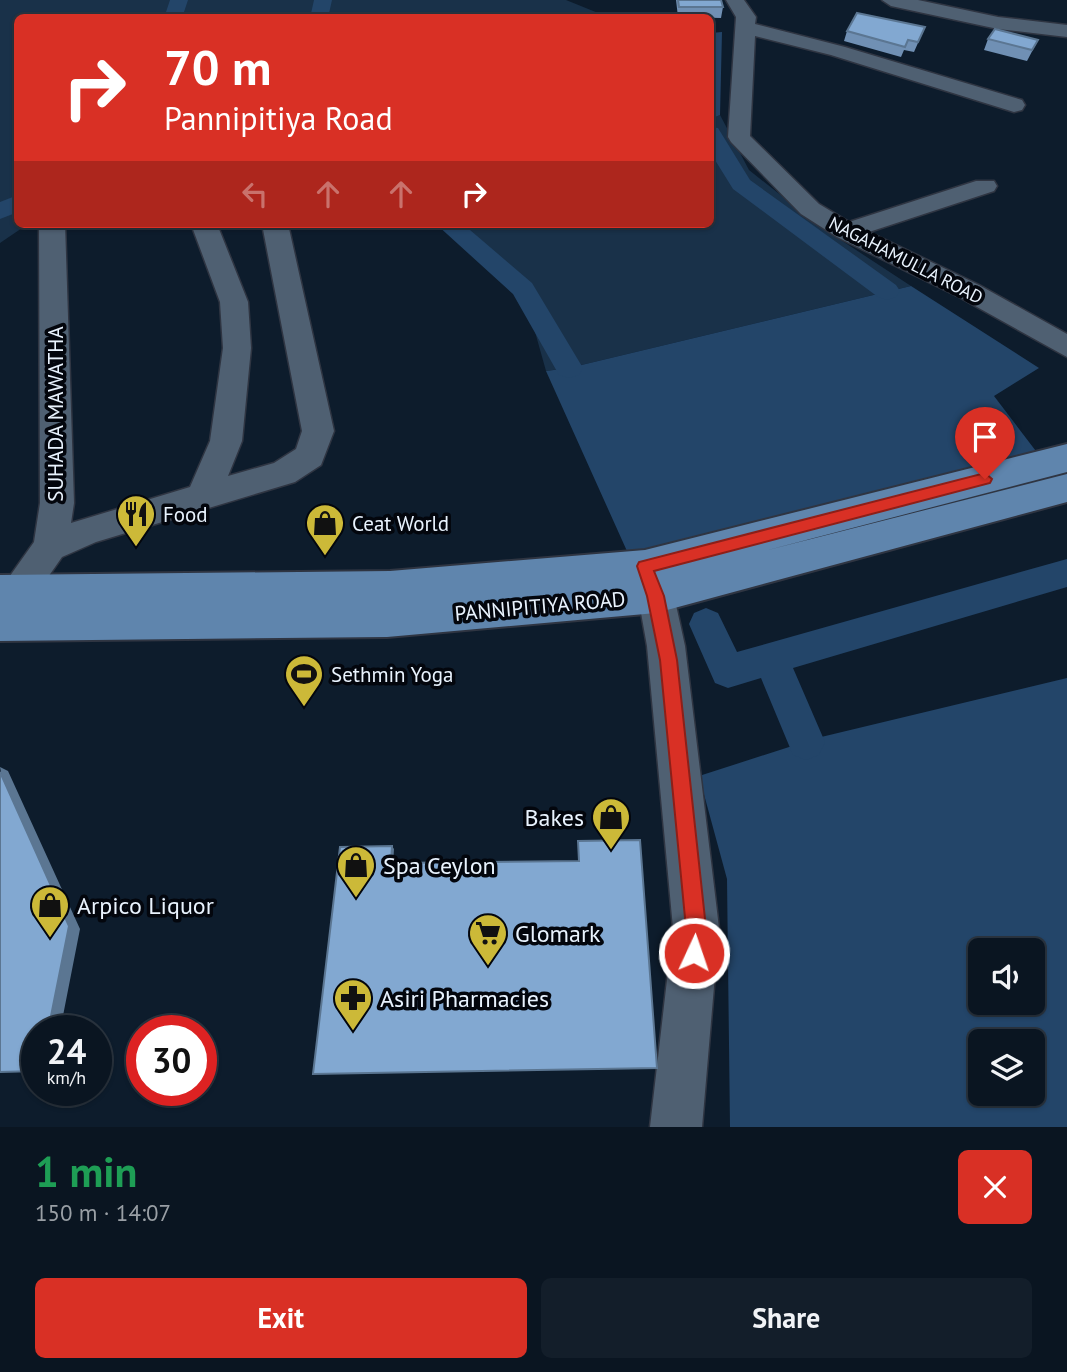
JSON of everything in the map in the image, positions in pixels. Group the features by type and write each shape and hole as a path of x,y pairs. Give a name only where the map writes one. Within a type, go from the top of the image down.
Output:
{"main road":[{"name":"PANNIPITIYA ROAD","path":"650,581 1067,458"},
{"name":"PANNIPITIYA ROAD","path":"6,602 387,619 650,581 1067,488"}],"street":[{"name":"NAGAHAMULLA ROAD","path":"735,0 746,18 739,137 810,209 846,231 969,291 1067,347"},
{"path":"891,0 998,23 1067,31"},
{"path":"746,28 838,51 1014,105"},
{"path":"846,231 985,186"},
{"name":"SUHADA MAWATHA","path":"6,602 50,547 57,503 52,228"},
{"path":"202,499 226,441 237,348 234,302 206,228"},
{"path":"50,547 87,531 284,473 310,456 318,430 276,228"},
{"path":"650,581 668,660 696,928 676,1127"}],"shaded area":[{"path":"0,0 566,0 601,14 14,14 14,228 22,228 0,243"},
{"path":"722,32 720,115 714,118 714,33"},
{"path":"720,115 749,170 821,227 911,286 569,368 546,371 523,289 453,228 714,228 714,118"},
{"path":"911,286 1039,368 994,396 1042,459 631,560 546,371 569,368"},
{"path":"1067,678 1067,1127 730,1127 727,879 699,776 817,738"}],"building":[{"path":"678,0 721,0 723,7 679,7"},
{"path":"857,13 925,27 918,42 908,40 905,47 847,31"},
{"path":"995,29 1038,40 1032,50 988,39"},
{"path":"0,772 69,926 51,1015 21,1015 21,1071 0,1072"},
{"name":"Glomark","path":"640,840 657,1068 313,1074 340,847 392,846 391,863 579,861 578,841"}],"waterway":[{"path":"174,14 179,0"},
{"path":"320,14 323,0"},
{"path":"714,140 741,184 887,291"},
{"path":"0,212 14,204"},
{"path":"453,228 523,289 569,368"},
{"path":"771,659 1067,573"},
{"path":"706,624 728,671 771,659"},
{"path":"771,659 806,742"}],"place":[{"name":"Food","path":"136,548"},
{"name":"Ceat World","path":"325,557"},
{"name":"Sethmin Yoga","path":"304,708"},
{"name":"Bakes","path":"611,851"},
{"name":"Spa Ceylon","path":"356,899"},
{"name":"Arpico Liquor","path":"50,939"},
{"name":"Glomark","path":"488,967"},
{"name":"Asiri Pharmacies","path":"353,1032"}],"route":[{"path":"694,953 696,928 668,660 656,596 645,566 985,479"}]}
